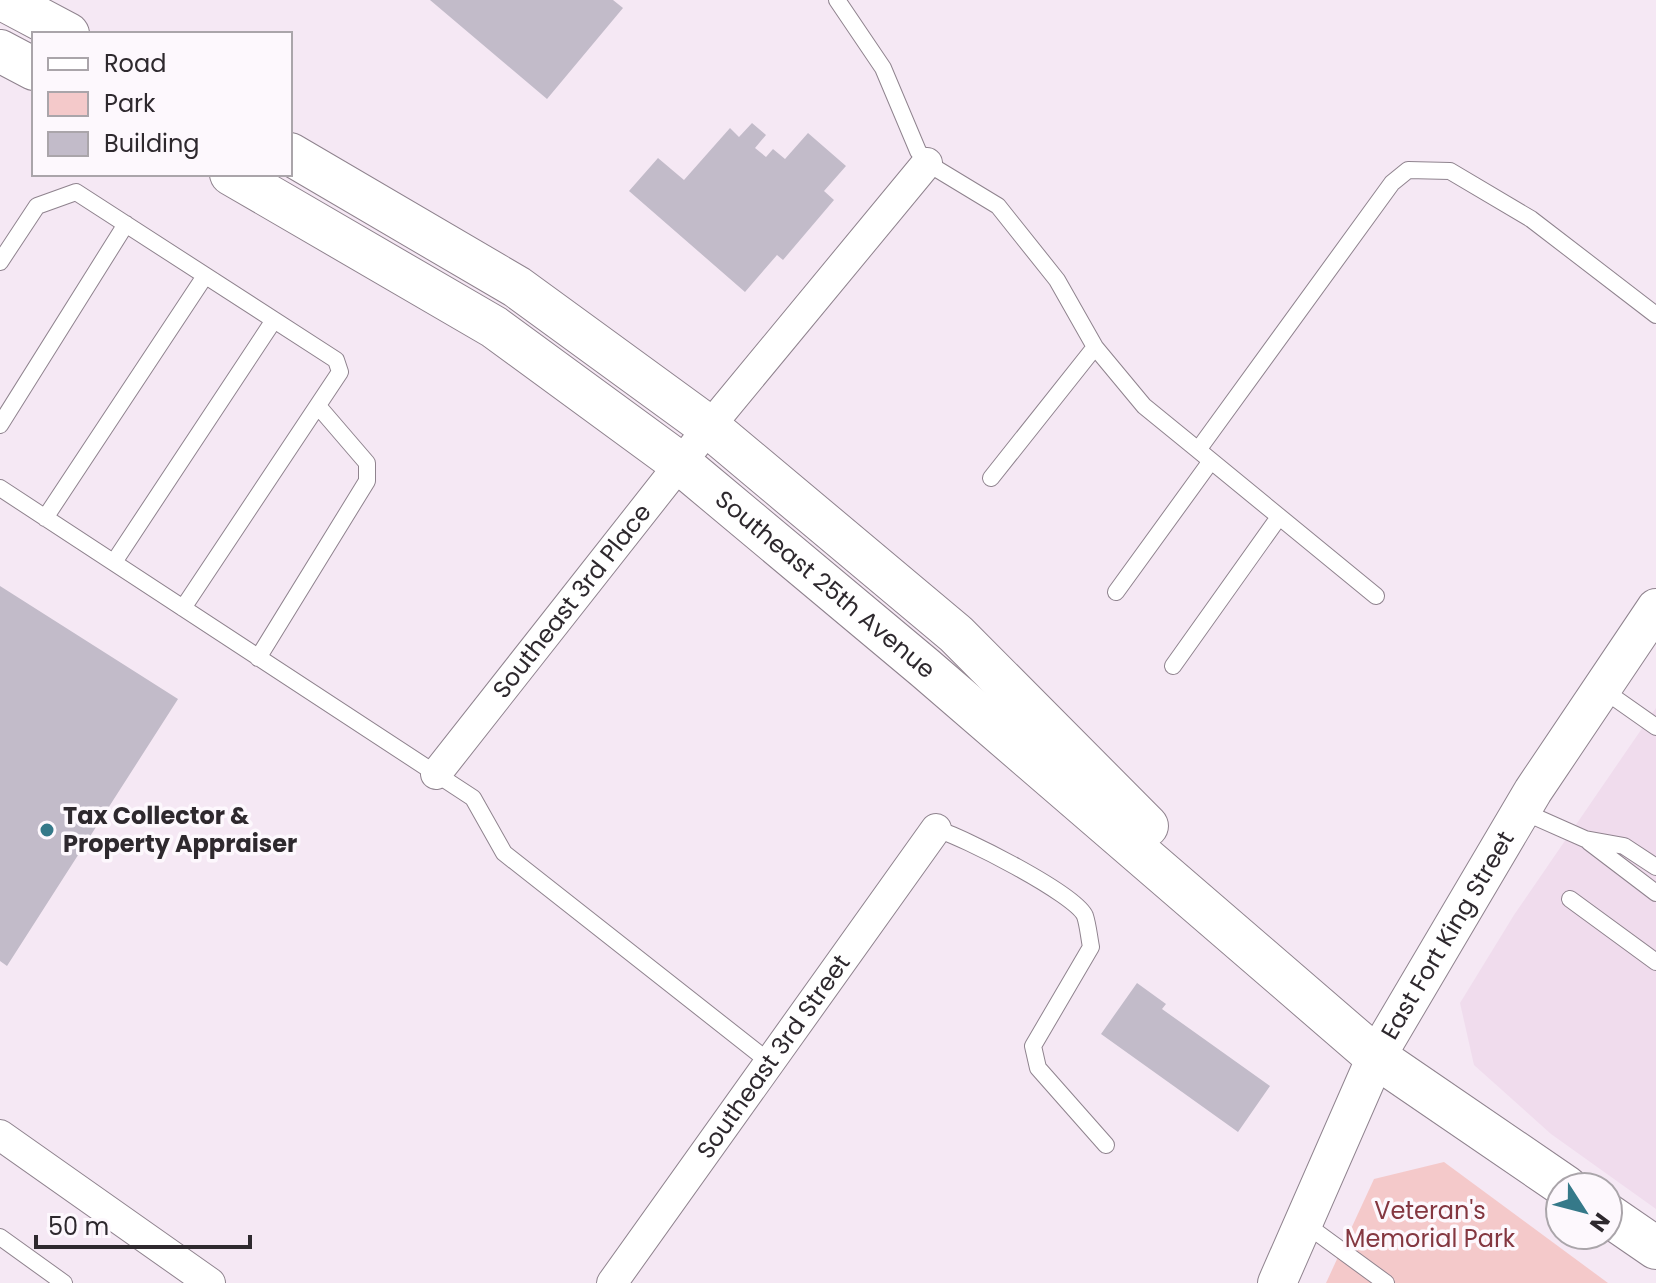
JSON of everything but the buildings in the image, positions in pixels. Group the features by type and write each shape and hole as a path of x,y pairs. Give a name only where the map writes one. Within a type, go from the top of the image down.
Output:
{"main road":[{"path":"4,0 64,32"},
{"path":"0,51 32,68"},
{"name":"Southeast 25th Avenue","path":"292,155 517,287 709,427 956,634 1376,1057"},
{"name":"Southeast 25th Avenue","path":"234,176 494,327 681,464 925,668 1376,1057 1544,1172"},
{"path":"1624,1226 1656,1248"}],"street":[{"name":"Southeast 3rd Place","path":"436,774 709,427 927,163"},
{"name":"East Fort King Street","path":"1277,1283 1376,1057 1522,811 1602,689 1653,621"},
{"name":"Southeast 3rd Street","path":"612,1283 772,1064 936,829"},
{"path":"0,1135 210,1283"}],"lane":[{"path":"837,0 883,68 918,151 927,163 998,206 1057,280 1095,347 1144,406 1376,596"},
{"path":"1116,592 1366,219 1392,183 1408,170 1450,171 1531,219 1656,315"},
{"path":"0,262 37,206 76,192 336,360 340,372 183,608"},
{"path":"0,425 126,224"},
{"path":"45,518 205,276"},
{"path":"114,562 274,320"},
{"path":"991,478 1095,347"},
{"path":"258,658 367,481 367,463 318,406"},
{"path":"0,488 473,798 504,853 772,1064"},
{"path":"1173,666 1279,517"},
{"path":"1602,689 1656,727"},
{"path":"1522,811 1585,839 1656,893"},
{"path":"936,829 959,836 986,851 1067,898 1084,914 1091,947 1033,1046 1038,1068 1106,1145"},
{"path":"1585,839 1624,846 1656,867"},
{"path":"1570,899 1656,962"},
{"path":"1304,1223 1386,1283"},
{"path":"0,1237 64,1283"}],"shaded area":[{"path":"1656,708 1656,1209 1624,1186 1624,1171 1603,1171 1551,1134 1474,1065 1460,1003 1514,915"}],"green space":[{"name":"Veteran's Memorial Park","path":"1444,1162 1544,1236 1544,1251 1565,1251 1608,1283 1326,1283 1374,1179"}],"place":[{"name":"Tax Collector & Property Appraiser","path":"47,830"}]}
